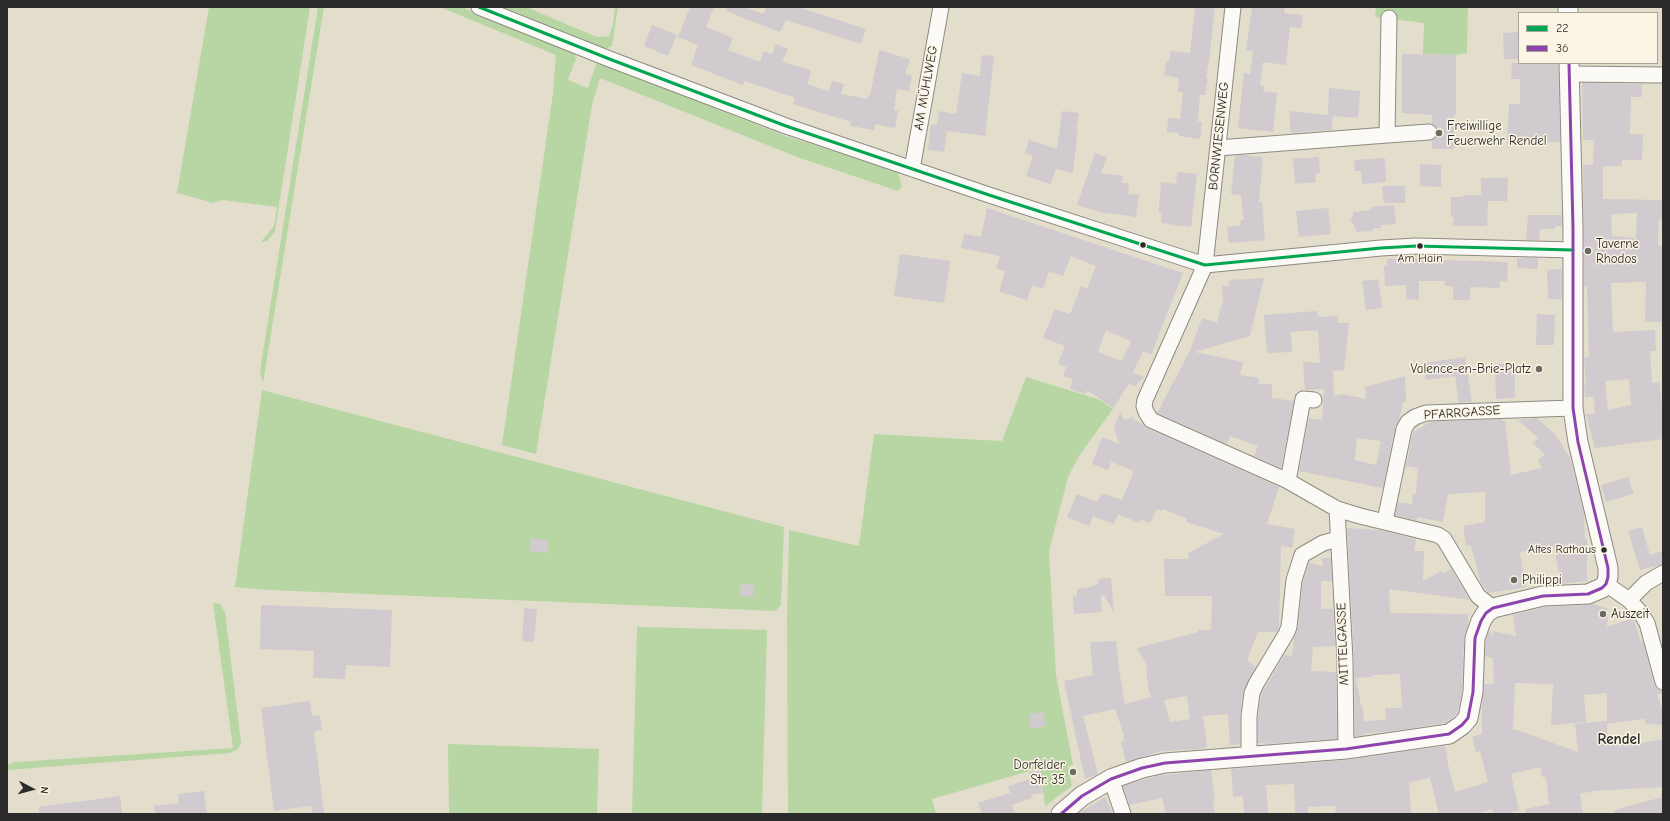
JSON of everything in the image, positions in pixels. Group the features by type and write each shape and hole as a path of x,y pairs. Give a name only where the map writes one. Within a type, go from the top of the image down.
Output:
{"main road":[{"path":"1061,814 1082,796 1112,779 1142,768 1165,763 1346,749 1449,734 1462,725 1468,718 1471,706 1475,638 1481,621 1493,608 1543,596 1588,594 1602,588 1606,584 1608,568 1578,442 1573,408 1573,250 1569,69"}],"street":[{"path":"479,7 612,60 786,126 1205,265 1416,246 1573,250"},
{"name":"AM MÜHLWEG","path":"912,169 941,7"},
{"name":"BORNWIESENWEG","path":"1233,7 1205,265 1144,400 1146,412 1151,420 1288,481 1337,509 1441,537 1449,547 1478,596 1493,608"},
{"path":"1388,135 1389,18"},
{"path":"1569,69 1663,75"},
{"path":"1218,148 1429,132"},
{"path":"1288,481 1303,399 1314,400"},
{"name":"PFARRGASSE","path":"1385,521 1404,429 1408,422 1415,417 1426,413 1573,408"},
{"name":"MITTELGASSE","path":"1337,509 1345,660 1346,749"},
{"path":"1249,757 1248,716 1252,693 1286,634 1290,617 1294,580 1302,555 1323,543 1338,540"},
{"path":"1629,600 1646,584 1663,573"},
{"path":"1606,584 1629,600 1640,612 1647,623 1663,682"},
{"path":"1112,779 1123,814"}],"green space":[{"path":"209,7 310,7 275,231 268,240 260,243 274,226 277,207 223,200 213,203 177,193"},
{"path":"318,7 324,7 263,383 260,371"},
{"path":"440,7 462,7 574,53 576,59 568,80 588,88 597,62 786,136 898,172 902,187 898,191 797,157 600,78 592,105 536,454 502,445 553,93 556,55"},
{"path":"499,7 526,7 597,37 609,36 613,24 615,7 618,7 612,46 606,49"},
{"path":"1376,7 1468,7 1467,53 1456,55 1423,54 1424,23 1375,17"},
{"path":"1026,377 1098,399 1113,409 1079,456 1068,477 1049,551 1056,675 1073,765 1068,766 1072,786 1045,806 1040,768 932,799 936,814 788,814 787,618 789,530 859,546 874,434 1002,441"},
{"path":"262,390 784,527 781,605 775,611 270,590 235,587"},
{"path":"213,603 220,604 225,612 241,743 238,749 230,753 7,770 7,765 15,762 233,748"},
{"path":"637,627 767,630 762,814 632,814"},
{"path":"448,744 599,749 597,814 449,814"}],"building":[{"path":"690,7 714,7 706,27 733,38 728,50 760,62 764,51 772,54 776,44 788,49 782,62 811,71 807,84 829,91 832,81 844,84 841,94 868,99 868,95 870,96 879,50 910,59 905,74 912,75 909,91 897,89 894,110 898,111 895,128 875,124 874,130 850,126 851,122 793,104 795,98 744,81 743,85 691,65 698,45 678,37"},
{"path":"727,7 743,7 764,14 766,7 798,7 866,29 861,44 786,20 780,32 726,11"},
{"path":"1195,7 1215,7 1206,78 1208,79 1205,95 1200,95 1198,121 1202,122 1200,139 1179,136 1179,133 1167,132 1168,118 1180,119 1183,92 1178,92 1179,78 1164,75 1166,61 1169,61 1171,51 1190,53"},
{"path":"1252,7 1285,7 1284,13 1303,15 1301,28 1290,27 1286,65 1263,62 1260,85 1264,86 1263,91 1277,93 1273,132 1238,128 1244,73 1250,74 1253,51 1246,50"},
{"path":"652,25 677,35 668,56 644,46"},
{"path":"1518,32 1518,59 1504,59 1503,33"},
{"path":"1402,54 1456,55 1456,115 1454,115 1454,149 1432,149 1432,140 1437,136 1438,132 1436,127 1432,124 1432,115 1402,113"},
{"path":"982,55 994,56 985,136 947,131 944,152 928,150 931,124 937,125 939,111 956,114 962,73 980,76"},
{"path":"1512,63 1558,64 1560,142 1507,144 1509,104 1520,104 1520,79 1511,79"},
{"path":"1582,83 1642,84 1642,97 1631,97 1630,134 1643,134 1642,160 1622,160 1622,166 1603,166 1603,199 1663,200 1663,219 1659,219 1658,245 1663,246 1663,322 1645,322 1646,282 1611,283 1613,332 1655,330 1656,351 1650,351 1652,383 1659,382 1663,414 1663,439 1595,448 1586,414 1595,414 1594,397 1585,397 1584,385 1586,384 1584,358 1589,357 1587,286 1584,286 1583,165 1593,165 1594,140 1583,140","holes":["1637,213 1636,238 1612,236 1611,214","1629,379 1631,405 1608,410 1605,381"]},
{"path":"1329,88 1360,91 1358,118 1333,116 1331,130 1291,133 1289,111 1328,115"},
{"path":"1062,111 1079,113 1076,129 1078,129 1073,173 1056,169 1050,184 1026,176 1033,156 1025,153 1029,140 1057,149"},
{"path":"1095,153 1107,157 1101,173 1123,176 1122,183 1129,183 1128,194 1139,195 1136,217 1107,214 1077,205"},
{"path":"1243,155 1263,157 1259,202 1262,202 1265,240 1229,243 1227,227 1241,225 1240,221 1244,220 1241,195 1231,194 1235,156"},
{"path":"1319,157 1320,173 1315,174 1316,182 1295,184 1293,159"},
{"path":"1385,158 1386,182 1362,184 1361,171 1355,171 1354,160"},
{"path":"1420,164 1441,165 1441,187 1420,186"},
{"path":"1177,172 1197,174 1191,227 1161,223 1162,213 1159,213 1159,207 1161,182 1176,184"},
{"path":"1481,178 1508,178 1507,201 1488,201 1487,226 1453,226 1454,217 1451,217 1451,197 1481,195"},
{"path":"1382,186 1405,186 1405,203 1384,203"},
{"path":"1394,205 1396,224 1381,225 1381,228 1373,228 1373,231 1356,232 1355,226 1350,221 1353,217 1353,212 1371,210 1371,207"},
{"path":"987,208 1183,273 1151,355 1143,351 1133,373 1144,377 1135,386 1129,384 1113,408 1087,390 1086,394 1070,389 1073,379 1063,376 1066,367 1058,364 1065,346 1043,338 1055,309 1070,314 1081,286 1087,289 1096,266 1071,256 1063,276 1049,271 1043,289 1032,285 1027,300 999,292 1005,271 996,268 1000,256 961,248 964,234 981,237","holes":["1106,330 1131,341 1122,361 1098,352"]},
{"path":"1328,208 1331,234 1299,237 1296,211"},
{"path":"1528,215 1562,215 1562,226 1555,226 1555,229 1540,229 1539,240 1526,240"},
{"path":"900,254 950,261 944,303 894,296"},
{"path":"1439,258 1439,260 1508,262 1507,281 1500,281 1500,288 1470,287 1470,300 1453,300 1453,286 1445,286 1445,281 1419,281 1419,300 1406,299 1406,285 1385,286 1384,265 1387,265 1387,259"},
{"path":"1517,258 1538,258 1538,269 1517,268"},
{"path":"1562,269 1562,299 1548,299 1547,270"},
{"path":"1264,278 1250,336 1195,352 1243,362 1240,375 1259,378 1259,384 1272,384 1272,398 1294,401 1281,468 1254,456 1258,446 1230,436 1227,444 1157,413 1190,351 1202,318 1217,323 1223,300 1222,286 1229,286 1229,280"},
{"path":"1378,279 1382,308 1366,310 1362,281"},
{"path":"1317,311 1318,317 1338,316 1338,323 1349,323 1344,370 1333,371 1334,396 1342,394 1366,399 1365,387 1405,376 1406,402 1403,402 1399,420 1395,427 1383,488 1299,471 1309,418 1322,420 1324,389 1305,390 1303,362 1320,363 1318,330 1291,332 1292,352 1267,353 1264,315","holes":["1357,438 1381,441 1376,465 1355,460"]},
{"path":"1537,314 1555,315 1554,345 1536,345"},
{"path":"1465,357 1472,402 1459,403 1455,376 1426,380 1423,363"},
{"path":"1495,364 1515,364 1515,398 1496,399"},
{"path":"1120,413 1124,420 1133,417 1134,420 1143,424 1147,428 1279,487 1267,524 1295,529 1292,548 1281,546 1279,627 1277,632 1258,632 1247,660 1256,667 1243,692 1240,716 1240,744 1230,745 1228,714 1203,716 1207,747 1193,750 1162,751 1126,762 1121,742 1124,741 1124,735 1115,709 1083,716 1098,774 1085,779 1064,681 1093,675 1090,642 1116,641 1125,704 1151,697 1148,687 1146,663 1137,648 1198,632 1198,630 1211,630 1212,596 1165,596 1164,559 1189,559 1188,553 1224,534 1186,522 1187,519 1163,509 1162,511 1157,509 1150,523 1140,519 1139,523 1118,514 1114,524 1093,516 1089,526 1067,517 1077,494 1097,502 1101,494 1122,500 1134,471 1111,462 1108,470 1092,464 1102,437 1119,444 1114,426","holes":["1187,696 1190,719 1170,722 1164,700"]},
{"path":"1537,418 1556,435 1570,458 1584,513 1585,539 1587,539 1587,581 1561,584 1554,546 1520,552 1526,587 1489,593 1481,584 1471,545 1466,546 1463,526 1485,522 1485,492 1448,494 1443,522 1417,517 1417,521 1395,515 1398,502 1412,504 1413,493 1416,494 1418,468 1406,466 1413,432 1430,422 1502,419 1502,421 1505,421 1511,475 1542,468 1538,460 1545,455 1533,443 1538,438 1518,420"},
{"path":"1628,477 1634,494 1606,502 1601,485"},
{"path":"1642,527 1650,555 1663,551 1663,564 1640,570 1628,531"},
{"path":"1347,528 1379,530 1416,539 1414,551 1424,551 1423,581 1442,571 1444,573 1451,569 1470,600 1389,589 1390,613 1468,614 1468,624 1464,637 1462,691 1457,714 1445,723 1386,732 1365,733 1365,735 1355,737 1354,660","holes":["1400,674 1402,708 1385,708 1386,720 1364,721 1356,678 1373,677 1373,675"]},
{"path":"531,538 548,540 547,553 530,551"},
{"path":"1322,558 1331,558 1332,581 1321,581 1321,609 1333,609 1335,646 1313,647 1311,671 1336,672 1337,739 1265,744 1258,743 1258,717 1261,695 1284,655 1292,656 1294,638 1298,628 1303,582 1309,562 1323,567"},
{"path":"1111,578 1114,612 1104,595 1101,596 1102,612 1074,614 1073,597 1077,596 1077,589 1087,588 1099,584 1098,579"},
{"path":"741,584 753,584 753,597 740,596"},
{"path":"1592,604 1607,608 1607,627 1633,618 1641,642 1643,641 1654,684 1657,689 1663,691 1663,693 1657,694 1663,713 1663,725 1646,724 1644,719 1607,724 1608,745 1635,744 1663,739 1663,787 1580,793 1583,814 1526,814 1526,809 1549,804 1546,777 1542,777 1541,767 1511,774 1519,810 1506,814 1493,814 1492,809 1475,814 1439,814 1430,778 1409,782 1411,814 1336,814 1335,806 1308,807 1308,814 1295,814 1294,784 1266,785 1268,814 1244,814 1243,796 1233,797 1231,769 1347,760 1445,746 1455,792 1488,782 1480,751 1476,752 1472,737 1482,734 1482,702 1484,684 1494,684 1493,658 1485,656 1486,640 1489,631 1494,639 1492,631 1516,636 1513,615 1545,607","holes":["1515,683 1553,684 1551,725 1586,722 1584,695 1607,693 1607,721 1575,724 1578,752 1517,730 1513,730"]},
{"path":"261,605 392,610 390,667 346,665 345,679 313,678 314,651 260,649"},
{"path":"524,608 537,609 534,642 522,641"},
{"path":"310,701 312,716 320,715 322,730 314,731 324,814 313,814 311,806 274,811 261,708"},
{"path":"1043,712 1045,726 1030,729 1029,714"},
{"path":"1211,770 1215,814 1166,814 1162,798 1129,805 1123,786 1156,776"},
{"path":"1040,771 1043,793 1031,795 1032,798 1012,805 1015,814 982,814 978,803 1010,793 1008,786 1030,779 1029,772"},
{"path":"204,791 207,814 155,814 154,806 179,803 178,794"},
{"path":"120,796 122,814 39,814 39,807"},
{"path":"1105,797 1113,814 1078,814 1079,813"},
{"path":"1663,797 1663,814 1614,814 1614,810"}],"transit line":[{"name":"22","path":"479,7 612,60 786,126 989,195 1205,265 1416,246 1573,250"},
{"name":"36","path":"1061,814 1082,796 1111,779 1142,768 1165,763 1346,749 1449,734 1462,725 1468,718 1473,692 1475,638 1481,621 1486,613 1493,608 1543,596 1588,594 1602,588 1606,584 1608,568 1578,442 1573,408 1573,228 1569,64"}],"place":[{"name":"Freiwillige Feuerwehr Rendel","path":"1439,133"},
{"name":"Am Hain","path":"1420,246"},
{"name":"Taverne Rhodos","path":"1588,251"},
{"name":"Valence-en-Brie-Platz","path":"1539,369"},
{"name":"Altes Rathaus","path":"1604,550"},
{"name":"Philippi","path":"1514,580"},
{"name":"Auszeit","path":"1603,614"},
{"name":"Dorfelder Str. 35","path":"1073,772"}],"district":[{"name":"Rendel","path":"1619,740"}]}
